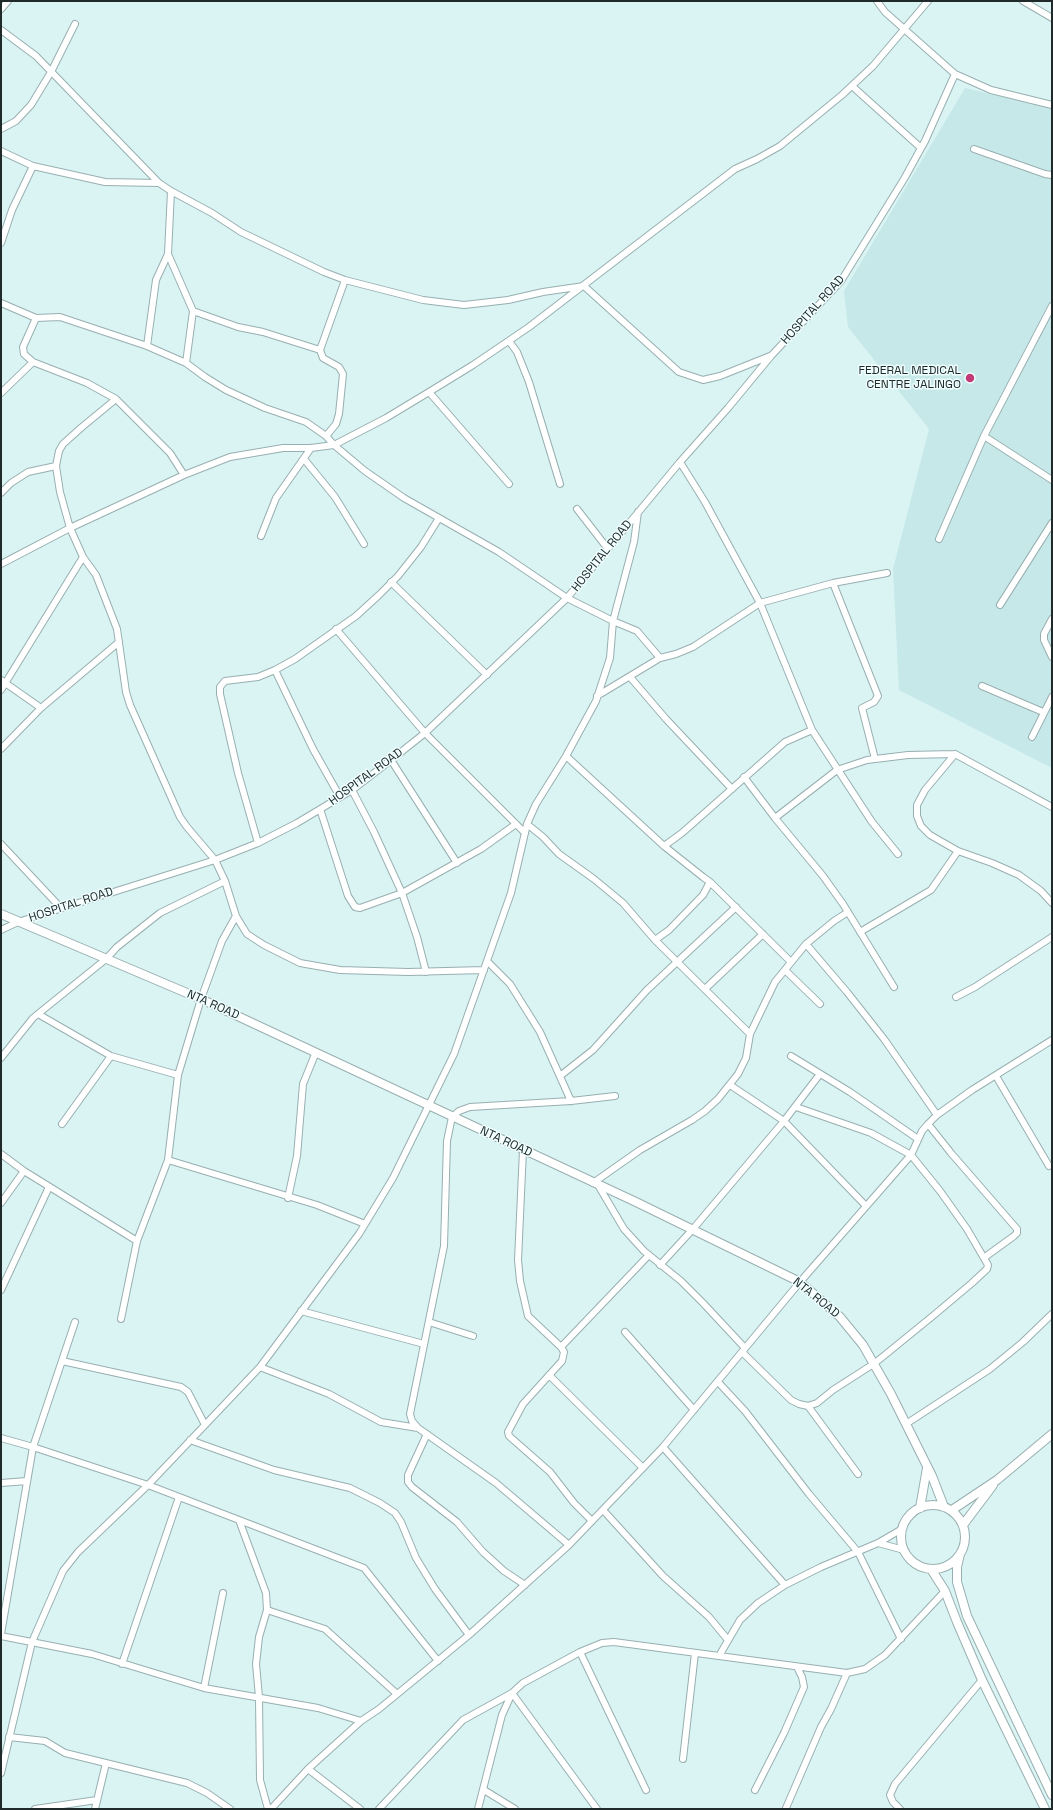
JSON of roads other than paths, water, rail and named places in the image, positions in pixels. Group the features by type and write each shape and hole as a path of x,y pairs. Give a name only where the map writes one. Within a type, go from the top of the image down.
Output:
{"street":[{"path":"1,9 8,1"},
{"path":"877,1 885,12 955,74 991,90 1052,105"},
{"path":"1,564 70,528 184,475 230,457 282,448 312,448 334,445 429,392 509,341 584,286 735,169 780,146 852,86 872,66 928,1"},
{"path":"1023,1 1052,18"},
{"path":"1,129 16,121 31,106 52,72 75,24"},
{"path":"1,30 36,56 159,183 171,192 198,206 241,232 324,272 345,280 423,300 464,305 494,302 584,286"},
{"name":"HOSPITAL ROAD","path":"1,930 18,922 215,860 258,843 297,823 352,790 425,733 567,598 638,511 728,408 771,356 841,281 904,179 921,148 955,74"},
{"path":"852,86 921,148"},
{"path":"974,149 1052,175"},
{"path":"1,151 33,166 105,182 159,183"},
{"path":"1,243 12,210 33,166"},
{"path":"146,346 156,280 168,254 171,192"},
{"path":"168,254 193,311 186,364"},
{"path":"326,436 336,424 339,414 343,374 339,367 323,358 320,350 345,280"},
{"path":"584,286 679,372 691,377 703,380 720,376 771,356"},
{"path":"1,303 36,318 60,317 146,346 186,364 205,378 226,390 265,408 306,422 326,436 334,445 365,471 404,498 499,552 567,598 637,631 660,658"},
{"path":"939,539 984,436 1052,306"},
{"path":"193,311 238,327 263,332 320,350"},
{"path":"36,318 23,347 24,354 33,362 88,383 116,399 170,453 184,475"},
{"path":"509,341 517,352 529,382 560,484"},
{"path":"1,393 33,362"},
{"path":"429,392 509,484"},
{"path":"116,399 63,444 59,451 56,466 60,492 70,528 83,557 96,575 118,628 126,692 130,705 180,817 215,860 225,881 236,916 248,934 264,945 300,963 340,970 426,972 484,970"},
{"path":"984,436 1052,480"},
{"path":"261,536 276,498 312,448"},
{"path":"304,459 335,497 364,544"},
{"path":"680,462 705,502 760,603 812,730 872,822 898,854"},
{"path":"1,493 11,483 28,472 56,466"},
{"path":"577,509 608,548"},
{"path":"1,1773 32,1642 63,1571 78,1552 148,1485 260,1367 365,1224 393,1178 454,1054 511,893 527,824 536,804 566,756 597,696 610,658 613,621 634,542 638,511"},
{"path":"258,843 238,773 220,694 220,687 225,681 258,677 276,670 294,660 356,616 391,582 421,547 440,518"},
{"path":"1000,605 1052,523"},
{"path":"1,690 3,681 83,557"},
{"path":"597,696 660,658 676,654 693,647 760,603 833,583 887,573"},
{"path":"391,582 487,675"},
{"path":"833,583 878,696 874,702 862,708 875,759"},
{"path":"1052,619 1044,634 1044,640 1052,657"},
{"path":"336,629 425,733 525,833"},
{"path":"1,749 41,708 119,642"},
{"path":"276,670 313,749 340,797"},
{"path":"630,677 666,719 732,789"},
{"path":"3,681 41,708"},
{"path":"982,686 1047,710"},
{"path":"1032,738 1047,710 1052,697"},
{"path":"664,846 682,833 786,742 812,730"},
{"path":"955,754 925,790 917,805 917,816 921,826 930,835 958,851 992,863 1019,875 1041,891 1052,903"},
{"path":"775,818 837,770 875,759 908,755 955,754 1052,807"},
{"path":"566,756 664,846 710,882 791,962"},
{"path":"392,760 457,863"},
{"path":"744,778 823,876 848,912 894,987"},
{"path":"352,790 374,832 402,893 417,937 426,972"},
{"path":"320,809 352,904 355,907 360,908 402,893 481,849 516,824"},
{"path":"527,824 543,837 559,854 594,879 623,903 655,940 750,1034"},
{"path":"1,844 61,908"},
{"path":"860,932 931,890 958,851"},
{"path":"1,1058 33,1018 160,913 225,881"},
{"path":"655,940 669,930 703,894 710,882"},
{"path":"560,1076 592,1050 676,961 736,907"},
{"path":"796,1107 871,1133 911,1155 940,1191 985,1257 988,1265 987,1269 934,1315 875,1363 833,1390 817,1403 808,1406 791,1400 744,1350 703,1303 649,1256 624,1229 595,1184 640,1150 705,1111 730,1085 738,1074 746,1058 750,1034 775,982 806,944 834,921 848,912"},
{"name":"NTA ROAD","path":"1,914 202,999 693,1229 800,1282 840,1317 863,1345 875,1363 948,1508"},
{"path":"121,1319 137,1241 168,1160 178,1075 222,942 236,916"},
{"path":"705,989 763,934"},
{"path":"956,997 975,987 1052,937"},
{"path":"806,944 848,992 884,1039 937,1116"},
{"path":"487,961 510,984 540,1032 571,1101"},
{"path":"785,970 820,1004"},
{"path":"38,1014 111,1056 178,1075"},
{"path":"271,1809 308,1769 361,1721 397,1694 469,1635 525,1585 568,1545 664,1447 800,1282 911,1155 918,1139 928,1124 937,1116 996,1076 1052,1040"},
{"path":"288,1198 297,1156 303,1084 316,1052"},
{"path":"62,1124 111,1056"},
{"path":"791,1056 850,1092 918,1139"},
{"path":"660,1264 693,1229 796,1107 820,1074"},
{"path":"996,1076 1049,1166"},
{"path":"730,1085 784,1121 866,1206"},
{"path":"568,1545 496,1483 418,1428 412,1421 410,1414 444,1246 448,1141 452,1117 459,1111 470,1107 571,1101 615,1096"},
{"path":"928,1124 951,1153 1017,1228 1017,1233 1014,1236 985,1257"},
{"path":"523,1150 518,1260 520,1280 528,1316 561,1346 564,1352 562,1361 522,1404 509,1428 509,1436 550,1472 574,1503 592,1521"},
{"path":"1,1154 24,1172 137,1241"},
{"path":"168,1160 288,1198 317,1205 365,1224"},
{"path":"1,1203 24,1172"},
{"path":"1,1290 49,1187"},
{"path":"561,1346 649,1256"},
{"path":"301,1311 424,1344"},
{"path":"906,1424 990,1369 1023,1342 1052,1314"},
{"path":"75,1322 33,1447 1,1635 92,1654 204,1688 318,1708 361,1721"},
{"path":"429,1322 473,1336"},
{"path":"625,1332 694,1410"},
{"path":"62,1361 181,1387 190,1395 205,1424"},
{"path":"260,1367 329,1394 381,1422 418,1428"},
{"path":"549,1375 643,1468"},
{"path":"718,1382 745,1411 801,1483 858,1552 901,1639"},
{"path":"808,1406 858,1474"},
{"path":"427,1434 408,1475 408,1482 412,1487 457,1522 483,1552 504,1571 525,1585"},
{"path":"948,1508 997,1480 1052,1434"},
{"path":"1,1438 148,1485 364,1568 438,1660"},
{"path":"190,1440 274,1470 350,1488 380,1503 395,1513 401,1522 416,1558 435,1589 469,1635"},
{"path":"664,1447 785,1585"},
{"path":"920,1508 927,1468"},
{"path":"963,1525 997,1480"},
{"path":"1,1483 27,1481"},
{"path":"122,1664 179,1497"},
{"path":"960,1554 947,1565 931,1568 915,1563 904,1550 901,1540 902,1530 908,1517 920,1508 932,1505 948,1508 963,1525 965,1540 957,1567 957,1582 967,1616 1052,1795"},
{"path":"603,1510 663,1576 709,1617 728,1640"},
{"path":"239,1520 266,1593 266,1610 259,1637 256,1664 259,1697 260,1780 268,1809"},
{"path":"719,1656 740,1620 758,1603 785,1585 821,1567 878,1543 902,1530"},
{"path":"878,1543 904,1550"},
{"path":"931,1568 946,1591 957,1622 982,1680 1045,1809"},
{"path":"379,1809 463,1720 512,1692 523,1683 580,1652 602,1643 614,1642 847,1674 865,1669 875,1663 901,1639 946,1591"},
{"path":"204,1688 223,1593"},
{"path":"266,1610 325,1630 397,1694"},
{"path":"580,1652 646,1790"},
{"path":"683,1758 695,1653"},
{"path":"756,1790 800,1699 804,1687 802,1677 797,1667"},
{"path":"786,1808 821,1727 847,1674"},
{"path":"900,1809 893,1802 890,1795 895,1784 982,1680"},
{"path":"478,1809 502,1716 512,1692"},
{"path":"512,1692 597,1809"},
{"path":"9,1737 45,1741 65,1753 187,1783 207,1793 230,1809"},
{"path":"94,1809 106,1763"},
{"path":"308,1769 360,1809"},
{"path":"484,1790 516,1809"},
{"path":"35,1809 97,1800"}],"place":[{"name":"FEDERAL MEDICAL CENTRE JALINGO","path":"970,378"}]}
